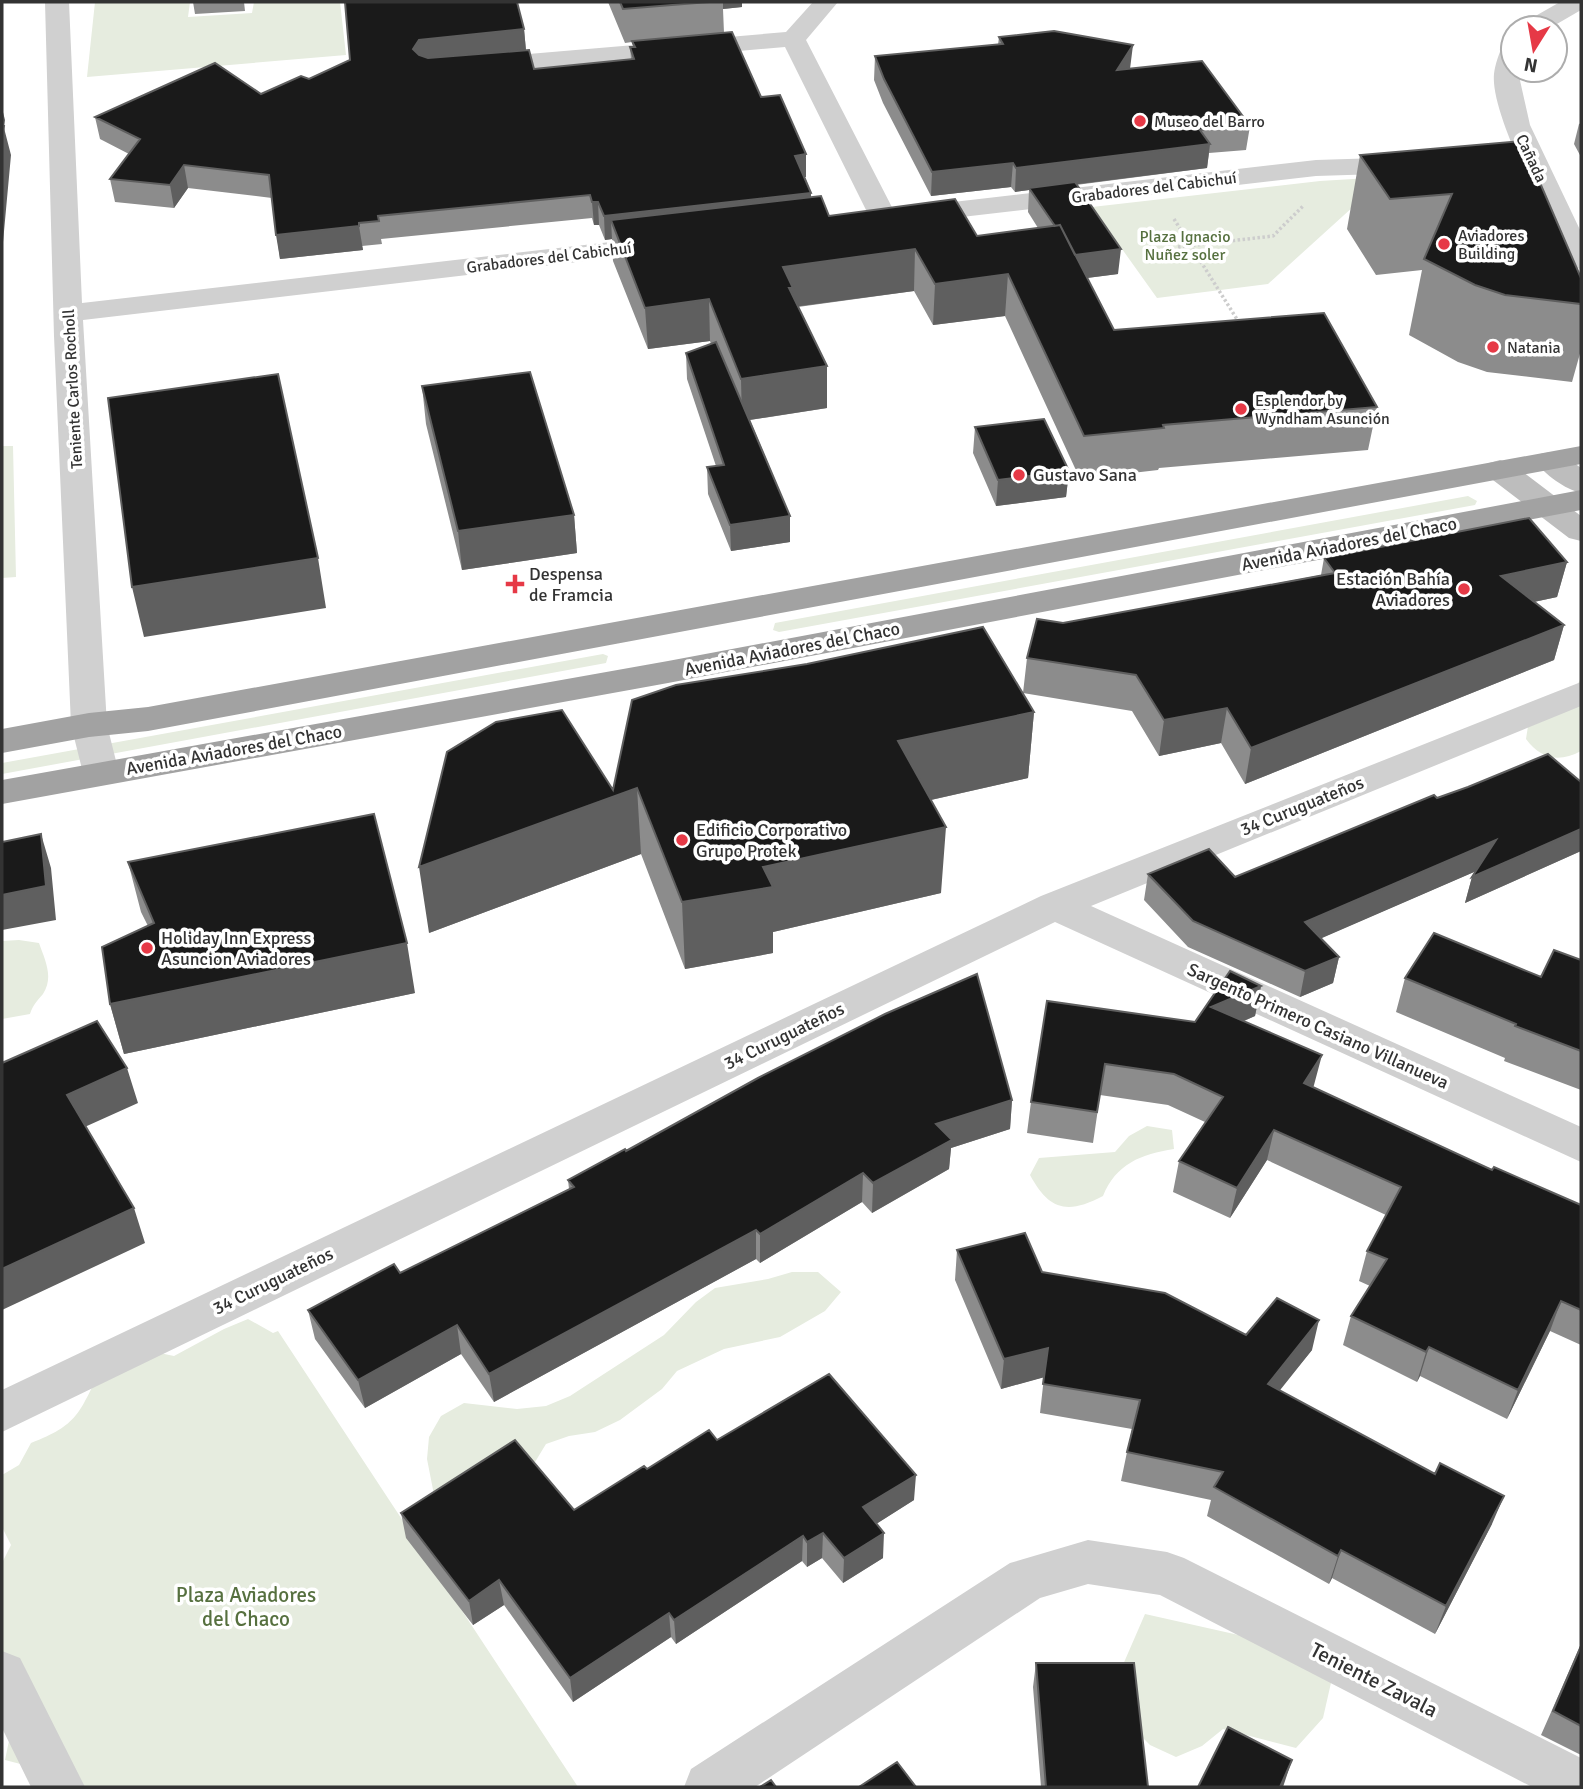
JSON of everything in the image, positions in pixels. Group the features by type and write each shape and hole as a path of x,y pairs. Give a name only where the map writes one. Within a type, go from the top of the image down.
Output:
{"highway":[{"path":"2,741 89,725 148,719 1566,458"},
{"name":"Avenida Aviadores del Chaco","path":"2,792 668,672 1581,500"},
{"path":"653,627 668,672"}],"main road":[{"path":"1566,458 1581,483"},
{"path":"1500,470 1581,531"}],"street":[{"name":"Teniente Carlos Rocholl","path":"57,2 68,313 89,725 102,774"},
{"path":"459,68 793,39 826,2"},
{"path":"1556,14 1577,2"},
{"name":"Grabadores del Cabichuí","path":"793,39 871,220 1316,169 1438,164"},
{"name":"Cañada","path":"1508,84 1517,125 1518,161 1581,261"},
{"name":"Grabadores del Cabichuí","path":"68,313 683,242"},
{"name":"34 Curuguateños","path":"2,1412 1055,906 1581,693"},
{"name":"Sargento Primero Casiano Villanueva","path":"1055,906 1581,1145"},
{"name":"Teniente Zavala","path":"710,1787 1027,1579 1088,1562 1167,1574 1581,1785"},
{"path":"2,1675 59,1787"}],"path":[{"path":"1178,247 1273,236 1306,204"},
{"path":"1169,211 1241,324"}],"green space":[{"path":"95,2 190,2 188,17 252,13 254,2 340,2 346,55 87,77"},
{"name":"Plaza Ignacio Nuñez soler","path":"1386,177 1268,284 1157,298 1092,207 1320,181"},
{"path":"2,446 13,446 16,577 2,578"},
{"path":"1468,496 1477,501 1475,505 779,632 773,630 775,623"},
{"path":"603,654 608,656 606,663 2,774 2,763"},
{"path":"1580,680 1581,751 1558,758 1544,755 1526,739 1528,726 1574,691"},
{"path":"2,941 39,943 48,981 30,1014 2,1019"},
{"path":"1147,1126 1172,1130 1174,1149 1131,1162 1115,1176 1103,1196 1090,1202 1079,1206 1060,1206 1044,1196 1030,1175 1039,1158 1115,1152 1129,1136"},
{"path":"792,1272 818,1272 841,1292 825,1311 780,1337 724,1349 677,1371 662,1389 620,1420 595,1432 569,1436 546,1444 507,1508 436,1505 427,1459 429,1437 441,1416 464,1403 517,1409 546,1406 570,1396 664,1335 696,1302 715,1288"},
{"name":"Plaza Aviadores del Chaco","path":"248,1319 273,1333 278,1331 578,1787 75,1787 32,1767 5,1760 11,1731 10,1702 2,1700 2,1563 11,1545 2,1527 2,1475 19,1465 31,1443 59,1430 75,1416 100,1371 150,1351 174,1356"},
{"path":"1145,1614 1279,1644 1333,1674 1323,1718 1296,1748 1223,1729 1202,1746 1176,1757 1150,1745 1128,1723 1122,1667"}],"building":[{"path":"345,2 517,2 524,29 419,40 413,49 428,58 529,50 534,69 634,59 630,47 635,47 632,41 732,32 761,97 780,95 806,154 795,156 811,193 604,216 598,202 592,202 590,195 378,216 379,221 359,223 359,226 276,235 269,175 184,165 170,185 110,179 140,139 95,117 215,63 261,94 301,76 309,79 350,60"},
{"path":"620,2 709,2 623,9"},
{"path":"1054,31 1133,45 1117,70 1202,61 1250,126 1200,130 1210,144 1016,168 1013,163 932,172 875,56 1003,44 999,37"},
{"path":"1522,141 1581,278 1581,304 1505,295 1475,285 1424,259 1452,194 1390,199 1360,155"},
{"path":"1075,182 1121,249 1075,255 1060,225 1055,226 1029,188"},
{"path":"821,196 829,216 955,199 977,236 1060,225 1114,330 1324,313 1377,407 1163,425 1164,428 1084,436 1008,274 935,284 915,249 783,267 793,288 789,288 827,366 741,379 709,299 645,308 611,220"},
{"path":"716,342 790,516 730,525 707,467 724,465 686,353"},
{"path":"530,372 574,515 458,531 422,386"},
{"path":"278,374 318,558 132,587 108,398"},
{"path":"1044,419 1069,471 998,480 975,427"},
{"path":"1529,518 1567,562 1501,576 1564,625 1251,748 1227,708 1164,720 1136,675 1027,658 1037,619 1063,623 1335,573 1324,558"},
{"path":"983,627 1034,712 898,741 946,827 763,867 773,887 682,902 637,788 419,867 447,752 496,722 562,710 613,790 632,700 676,685 807,664"},
{"path":"1548,754 1581,782 1581,829 1472,877 1496,840 1305,922 1339,957 1305,971 1193,921 1148,874 1209,849 1235,877 1434,795 1437,798 1468,787"},
{"path":"374,814 407,943 110,1004 102,947 154,923 128,862"},
{"path":"41,834 46,886 2,895 2,842"},
{"path":"1434,933 1541,977 1554,950 1581,960 1581,1051 1515,1026 1516,1024 1405,978"},
{"path":"1230,971 1261,986 1211,1007 1322,1055 1304,1083 1492,1170 1494,1167 1581,1205 1581,1310 1561,1301 1518,1390 1429,1347 1426,1352 1351,1316 1387,1259 1367,1251 1401,1187 1274,1130 1237,1188 1179,1161 1223,1097 1174,1074 1105,1064 1097,1112 1031,1102 1047,1001 1195,1022"},
{"path":"977,974 1012,1100 936,1124 952,1140 873,1183 863,1173 760,1234 756,1230 489,1374 457,1325 358,1380 308,1310 394,1264 400,1273 574,1187 568,1180 758,1078 885,1014"},
{"path":"97,1021 127,1068 67,1095 134,1208 2,1269 2,1063"},
{"path":"1025,1233 1042,1272 1165,1293 1246,1335 1277,1298 1319,1320 1268,1384 1435,1474 1440,1463 1504,1496 1446,1606 1341,1550 1338,1556 1214,1487 1223,1472 1127,1452 1140,1400 1043,1384 1048,1348 1004,1359 957,1250"},
{"path":"829,1374 916,1475 863,1507 884,1533 844,1558 823,1533 807,1542 803,1536 674,1620 669,1613 570,1678 499,1580 469,1601 401,1513 515,1440 574,1510 644,1466 647,1469 709,1430 717,1440"},
{"path":"1581,1646 1581,1726 1553,1711"},
{"path":"1036,1663 1134,1663 1148,1787 1046,1787"},
{"path":"1228,1727 1292,1760 1280,1787 1198,1787"},
{"path":"897,1762 916,1787 859,1787"},
{"path":"771,1780 776,1787 760,1787"}],"place":[{"name":"Museo del Barro","path":"1140,121"},
{"name":"Aviadores Building","path":"1444,244"},
{"name":"Natania","path":"1493,347"},
{"name":"Esplendor by Wyndham Asunción","path":"1241,409"},
{"name":"Gustavo Sana","path":"1019,475"},
{"name":"Despensa de Framcia","path":"515,584"},
{"name":"Estación Bahía Aviadores","path":"1464,589"},
{"name":"Edificio Corporativo Grupo Protek","path":"682,840"},
{"name":"Holiday Inn Express Asuncion Aviadores","path":"147,948"}]}
